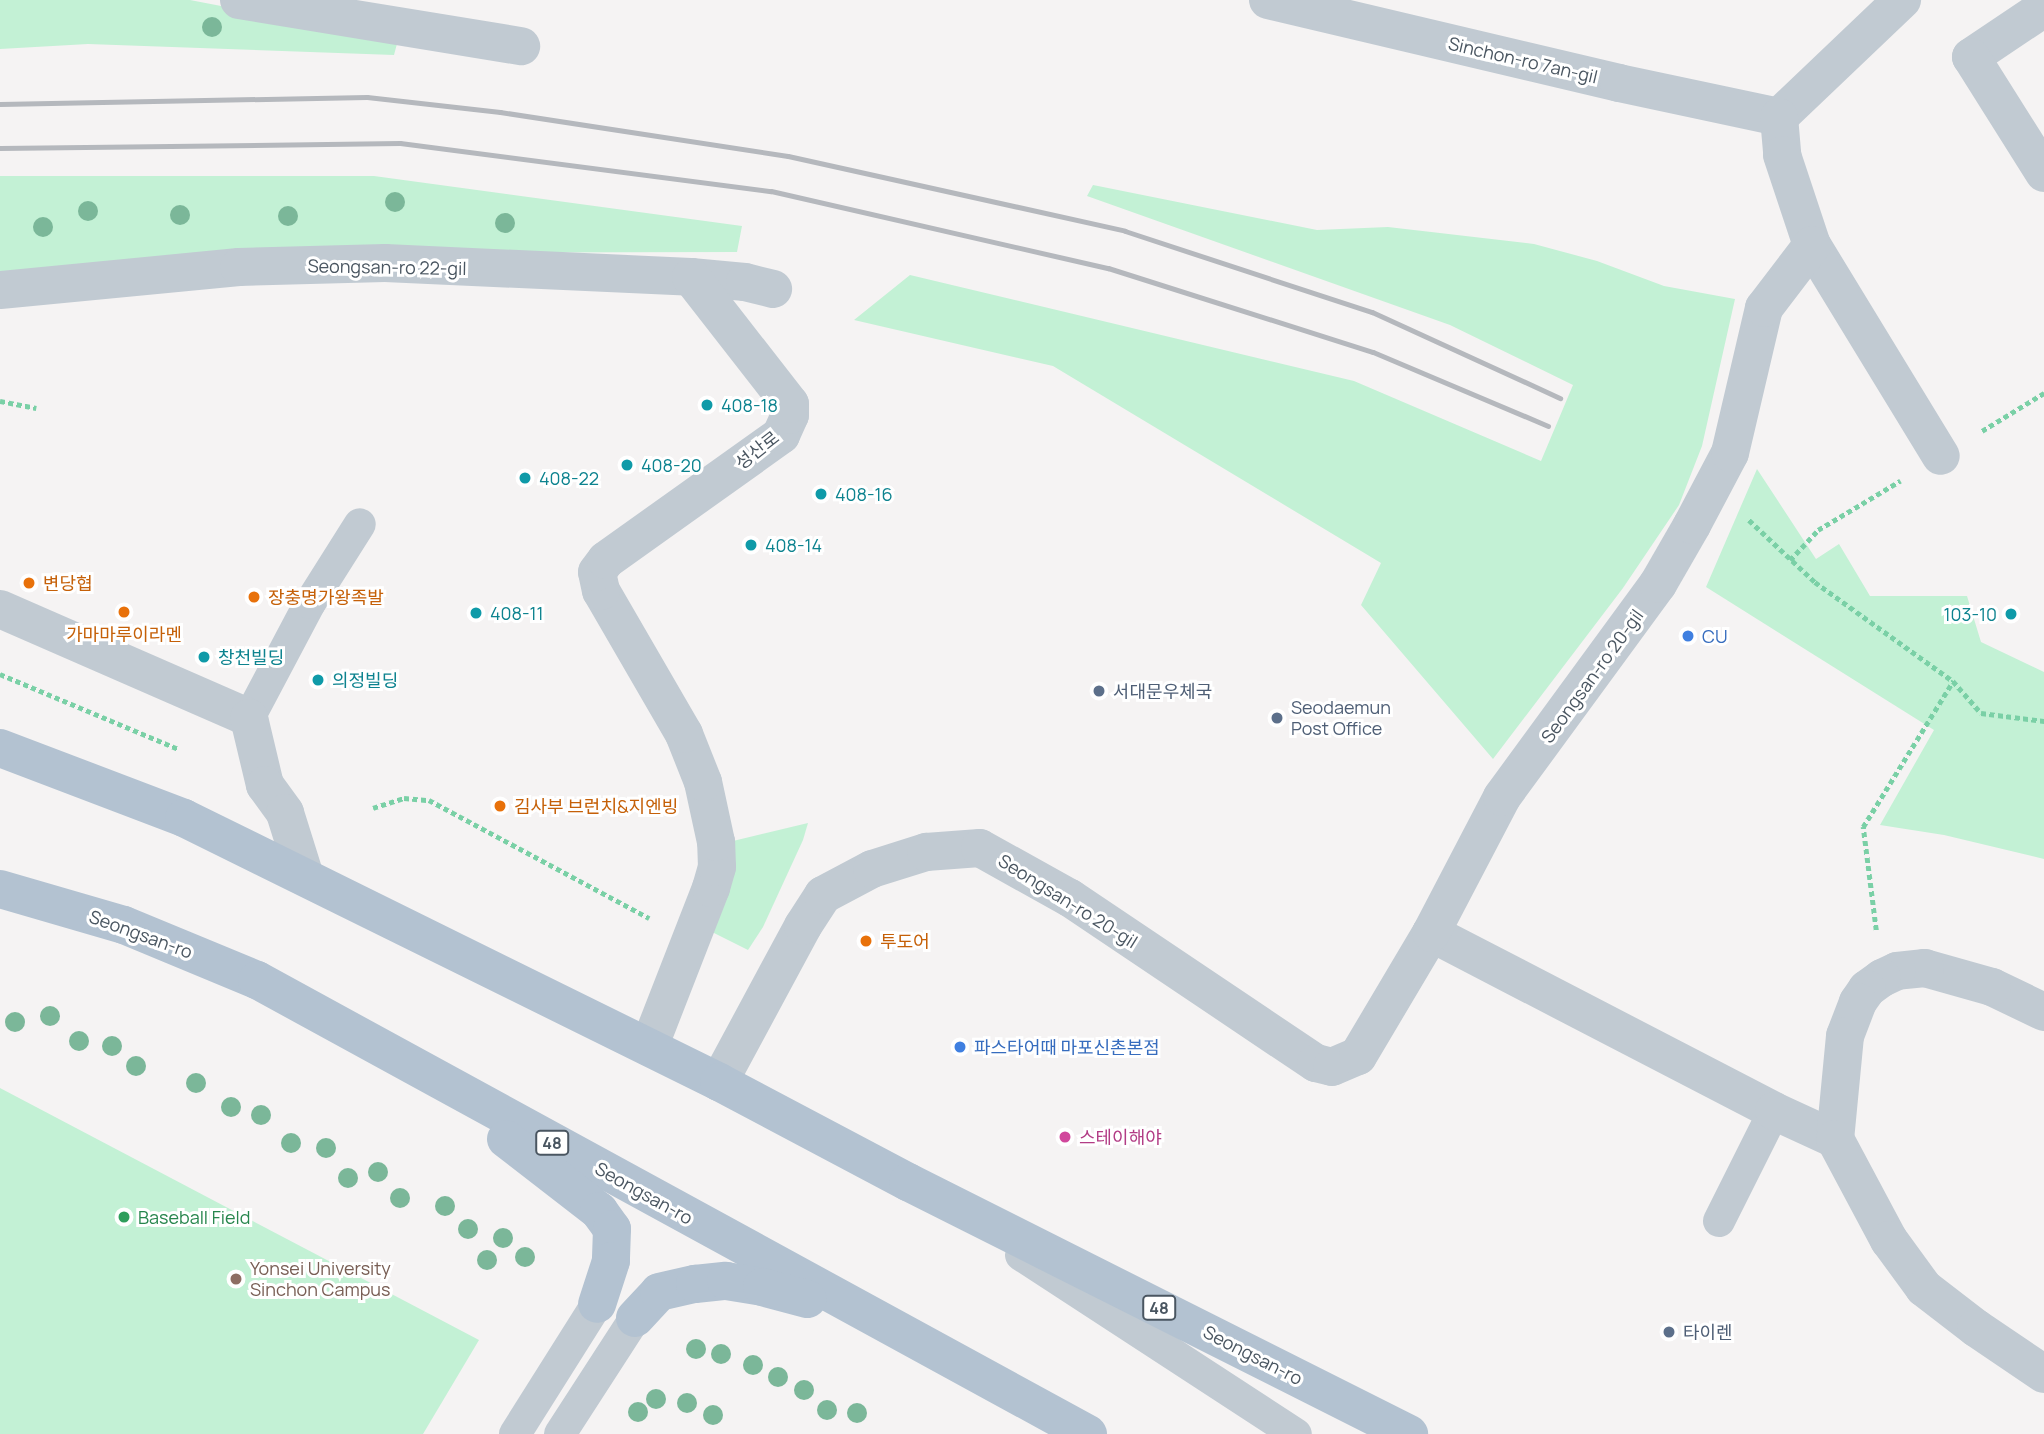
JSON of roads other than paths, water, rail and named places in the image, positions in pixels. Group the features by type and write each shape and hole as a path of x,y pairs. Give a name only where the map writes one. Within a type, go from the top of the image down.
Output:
{"main road":[{"name":"Seongsan-ro","path":"0,748 184,818 719,1082 908,1182 1409,1434"},
{"name":"Seongsan-ro","path":"0,889 124,925 257,980 871,1318 1088,1434"},
{"path":"407,1063 599,1211 612,1229 614,1243 597,1304"},
{"path":"635,1318 647,1302 668,1288 726,1281 762,1287 871,1318"}],"street":[{"path":"239,0 521,46"},
{"name":"Sinchon-ro 7an-gil","path":"1268,0 1619,83 1779,117"},
{"path":"1902,0 1779,117 1782,155 1812,245 1941,456"},
{"path":"2040,155 1971,57 2044,8"},
{"name":"Seongsan-ro 20-gil","path":"719,1082 803,926 823,895 845,880 926,852 980,848 1027,872 1316,1063 1332,1067 1358,1056 1431,933 1502,797 1658,584 1730,453 1764,308 1812,245"},
{"name":"Seongsan-ro 22-gil","path":"0,290 239,267 385,263 691,277 745,282 773,289"},
{"path":"649,1047 711,888 717,867 716,842 703,782 684,734 660,687 601,591 597,572 606,560 781,435 790,415 790,404 691,277"},
{"path":"0,609 249,718 265,785 285,813 305,877"},
{"path":"1431,933 1774,1111 1835,1139"},
{"path":"2044,1012 1992,987 1925,968 1898,971 1882,978 1867,989 1858,1002 1844,1036 1835,1139 1889,1240 1924,1288 2044,1374"}],"lane":[{"path":"249,718 310,603 360,524"},
{"path":"1719,1221 1774,1111"},
{"path":"908,1182 1296,1434"},
{"path":"514,1434 597,1304"},
{"path":"560,1434 635,1318"}],"railway":[{"path":"0,104 367,97 500,112 788,156 1125,231 1372,312 1560,398"},
{"path":"0,148 400,143 771,191 1108,268 1373,352 1548,426"}],"place":[{"name":"408-18","path":"707,405"},
{"name":"408-20","path":"627,465"},
{"name":"408-22","path":"525,478"},
{"name":"408-16","path":"821,494"},
{"name":"408-14","path":"751,545"},
{"name":"변당협","path":"29,583"},
{"name":"장충명가왕족발","path":"254,597"},
{"name":"가마마루이라멘","path":"124,612"},
{"name":"408-11","path":"476,613"},
{"name":"103-10","path":"2011,614"},
{"name":"CU","path":"1688,636"},
{"name":"창천빌딩","path":"204,657"},
{"name":"의정빌딩","path":"318,680"},
{"name":"서대문우체국","path":"1099,691"},
{"name":"Seodaemun Post Office","path":"1277,718"},
{"name":"김사부 브런치&지엔빙","path":"500,806"},
{"name":"투도어","path":"866,941"},
{"name":"파스타어때 마포신촌본점","path":"960,1047"},
{"name":"스테이해야","path":"1065,1137"},
{"name":"Baseball Field","path":"124,1217"},
{"name":"Yonsei University Sinchon Campus","path":"236,1279"},
{"name":"타이렌","path":"1669,1332"}]}
